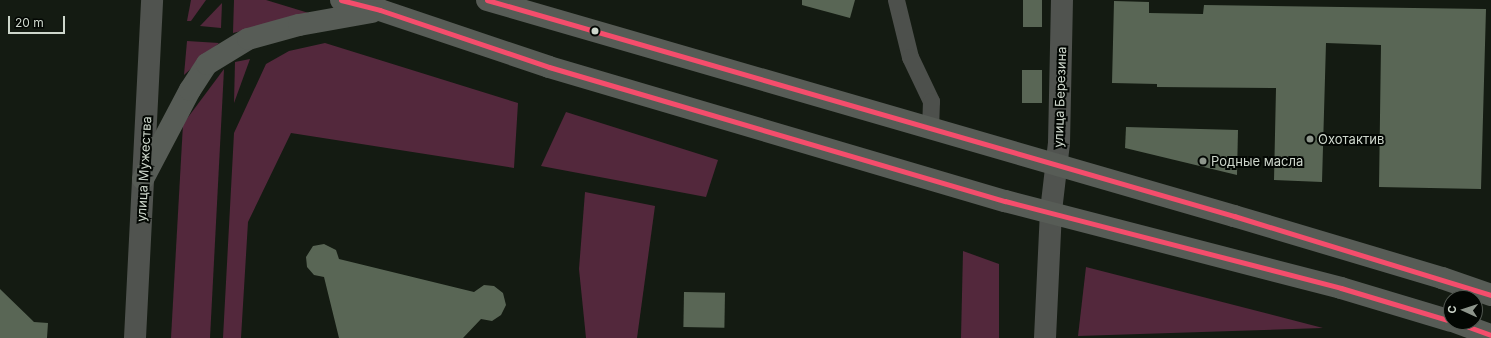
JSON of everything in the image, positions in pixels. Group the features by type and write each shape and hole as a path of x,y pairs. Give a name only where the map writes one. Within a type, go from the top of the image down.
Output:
{"main road":[{"path":"341,0 380,10 549,67 1005,201 1051,211 1342,288 1443,319"},
{"path":"487,0 1442,278 1491,295"},
{"path":"143,179 190,90 207,64 248,39 300,24 380,10"},
{"path":"1477,330 1491,335"}],"street":[{"name":"улица Мужества","path":"135,338 152,0"},
{"path":"896,0 910,57 931,101 930,128"},
{"name":"улица Березина","path":"1045,338 1051,211 1057,165 1062,0"}],"shaded area":[{"path":"191,0 206,0 191,21 187,21"},
{"path":"234,0 266,0 312,14 233,33"},
{"path":"222,3 221,28 200,26"},
{"path":"187,41 219,43 184,75"},
{"path":"325,43 518,103 514,168 291,133 248,222 241,338 223,338 234,133 266,64 289,51"},
{"path":"250,59 234,103 235,62"},
{"path":"224,69 210,338 171,338 183,124"},
{"path":"566,112 718,160 706,197 541,166"},
{"path":"585,192 655,206 637,338 586,338 579,269"},
{"path":"963,251 999,264 999,338 961,338"},
{"path":"1086,267 1323,328 1078,336"}],"building":[{"path":"802,0 855,0 850,18 802,5"},
{"path":"1023,0 1042,0 1042,27 1023,27"},
{"path":"1114,1 1149,2 1149,13 1203,14 1204,5 1486,9 1481,189 1379,187 1381,45 1326,43 1322,182 1274,180 1276,88 1157,87 1157,84 1112,83"},
{"path":"1022,70 1042,70 1042,103 1022,103"},
{"path":"1126,127 1238,130 1237,175 1125,148"},
{"path":"324,244 336,250 339,259 474,292 484,285 494,286 503,293 506,305 501,315 492,321 481,319 463,338 339,338 324,277 314,275 307,267 306,257 313,246"},
{"path":"0,289 34,322 48,323 47,338 0,338"},
{"path":"684,292 725,293 724,328 683,327"}],"transit line":[{"path":"341,0 380,10 549,67 1005,201 1341,288 1443,319"},
{"path":"487,0 1234,216 1491,295"},
{"path":"1477,330 1491,335"}],"place":[{"name":"Охотактив","path":"1310,139"},
{"name":"Родные масла","path":"1203,161"}]}
